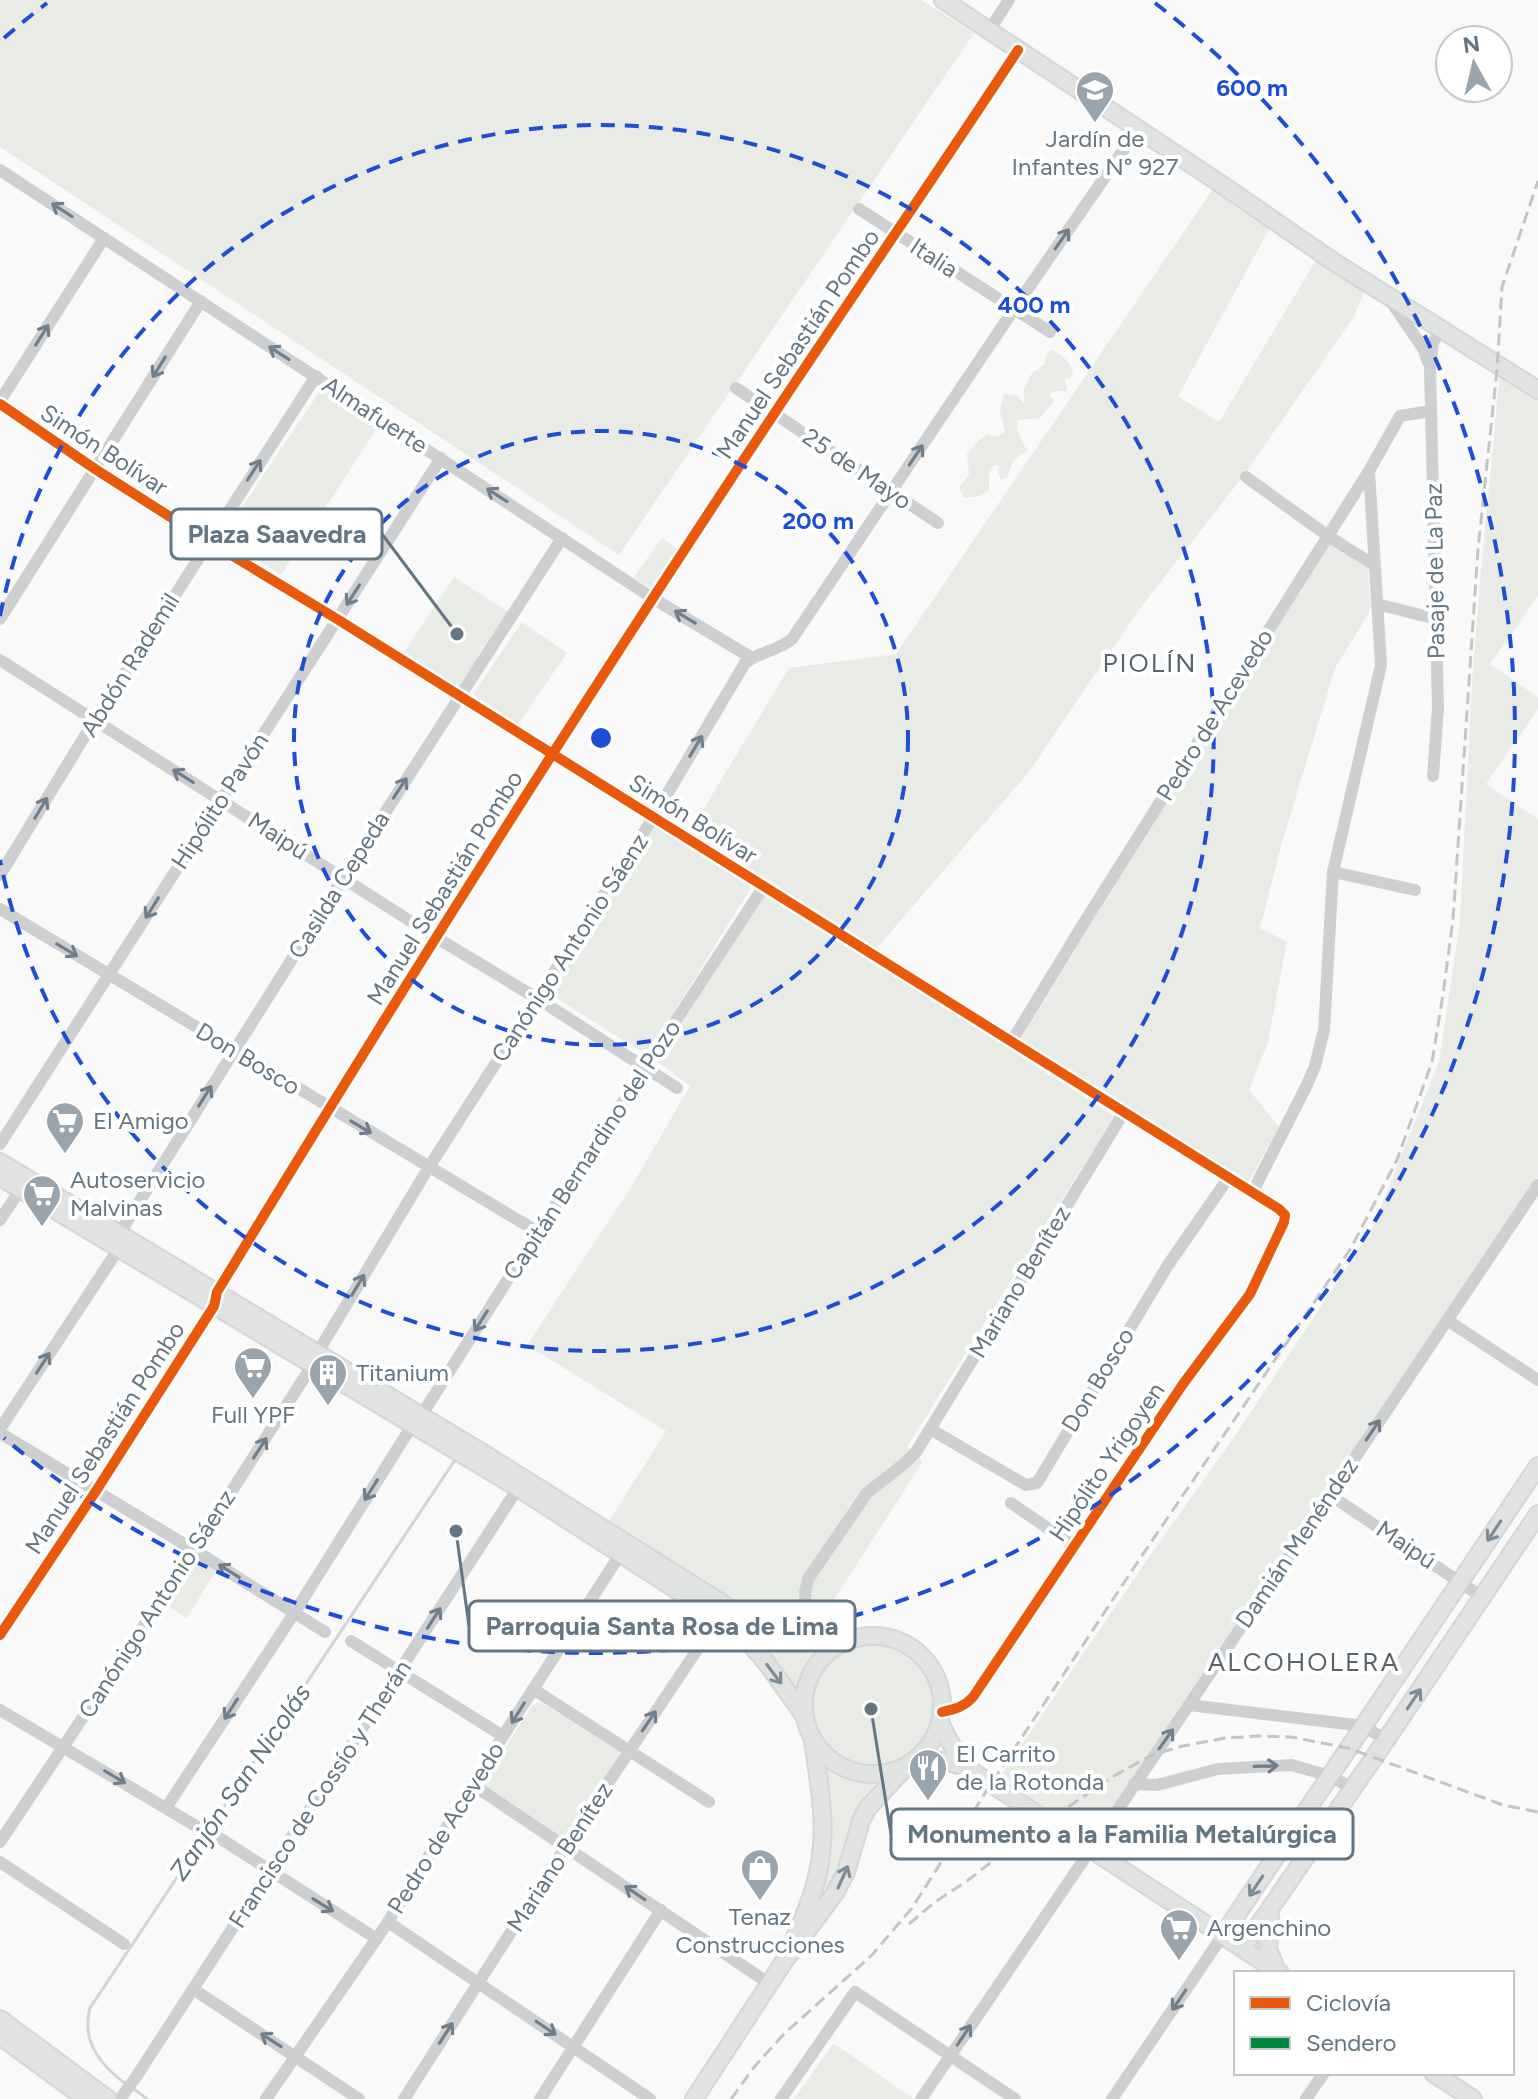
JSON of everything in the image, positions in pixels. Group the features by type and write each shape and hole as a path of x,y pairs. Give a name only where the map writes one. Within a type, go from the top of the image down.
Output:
{"main road":[{"path":"943,0 1338,264 1538,390"},
{"path":"0,1162 119,1241 728,1607 765,1625 852,1640"},
{"path":"0,1177 119,1241"},
{"path":"417,1420 732,1626 754,1648 805,1717"},
{"path":"1223,1935 1538,1466"},
{"path":"1243,1948 1538,1514"},
{"path":"694,2099 783,1963 843,1881 867,1809 935,1736 941,1718 941,1693 935,1674 924,1658 909,1646 891,1639 872,1636 852,1640 831,1651 814,1669 807,1684 805,1717 813,1740 821,1810 821,1852 811,1896 783,1963"},
{"path":"941,1718 951,1744 967,1768"},
{"path":"813,1740 826,1756 844,1768 865,1774 886,1773 912,1762 946,1761 967,1768 1278,1971"},
{"path":"1270,1908 1268,1949 1279,1971"},
{"path":"0,2019 117,2098"},
{"path":"1,2040 86,2099"},
{"path":"1436,2075 1471,2098"}],"street":[{"path":"990,29 1009,0"},
{"name":"Manuel Sebastián Pombo","path":"0,1635 96,1491 329,1108 552,754 774,413 1018,50"},
{"name":"Canónigo Antonio Sáenz","path":"0,1842 194,1550 316,1358 429,1167 653,818 745,663 792,639 1138,129"},
{"path":"0,188 4,173"},
{"name":"Almafuerte","path":"4,173 654,599 752,658"},
{"name":"Italia","path":"859,209 1050,332"},
{"path":"0,402 104,238"},
{"name":"Pasaje de La Paz","path":"1386,294 1423,348 1430,367"},
{"path":"0,619 201,301"},
{"name":"Pasaje de La Paz","path":"1433,776 1438,708 1430,367 1433,342 1442,330"},
{"name":"Abdón Rademil","path":"0,875 94,721 316,376"},
{"name":"25 de Mayo","path":"736,388 938,523"},
{"name":"Simón Bolívar","path":"0,402 95,469 208,541 1012,1041 1285,1215"},
{"name":"Pedro de Acevedo","path":"1012,1041 1369,471 1400,416 1431,411"},
{"name":"Hipólito Pavón","path":"0,1144 441,458"},
{"path":"1252,1193 1296,1109 1324,1030 1333,872 1381,665 1369,471"},
{"path":"1246,477 1374,565"},
{"name":"Casilda Cepeda","path":"0,1431 234,1050 562,538"},
{"path":"1377,604 1436,619"},
{"name":"Maipú","path":"0,660 677,1088"},
{"path":"1333,872 1415,890"},
{"name":"Capitán Bernardino del Pozo","path":"166,1808 764,886"},
{"name":"Don Bosco","path":"0,909 538,1232"},
{"name":"Mariano Benítez","path":"822,1635 824,1629 821,1623 806,1611 808,1579 867,1493 916,1452 1124,1112"},
{"name":"Don Bosco","path":"930,1429 1026,1485 1037,1483 1161,1277 1229,1177"},
{"name":"Damián Menéndez","path":"921,2099 1538,1185"},
{"path":"0,1220 20,1190"},
{"name":"Hipólito Yrigoyen","path":"941,1718 973,1697 1183,1384 1250,1294 1285,1215"},
{"path":"1447,1320 1538,1380"},
{"path":"0,1431 325,1632"},
{"name":"Francisco de Cossío y Therán","path":"117,2098 136,2077 518,1488"},
{"name":"Maipú","path":"1330,1495 1482,1597"},
{"path":"1011,1503 1074,1546"},
{"name":"Pedro de Acevedo","path":"266,2099 377,1939 621,1553"},
{"name":"Mariano Benítez","path":"404,2099 566,1846 719,1617"},
{"path":"351,1641 503,1736"},
{"path":"533,1689 709,1802"},
{"path":"1189,1705 1364,1726 1386,1740"},
{"path":"0,1710 201,1829"},
{"path":"1134,1784 1157,1785 1218,1769 1292,1765 1330,1776 1352,1788"},
{"path":"473,1785 770,1984"},
{"path":"218,1837 377,1939"},
{"path":"0,1862 124,1944"},
{"path":"540,2099 661,1910"},
{"path":"388,1922 650,2099"},
{"path":"1112,2099 1223,1935"},
{"path":"193,1989 359,2099"},
{"path":"781,2099 855,1992 1015,2099"},
{"path":"1306,2099 1323,2075"}],"shaded area":[{"path":"0,0 921,0 974,33 619,555 0,147"},
{"path":"1215,186 1271,226 1178,396 1219,422 1316,260 1365,291 1353,318 1244,475 1138,611 1028,773 875,950 689,833 789,668 896,654"},
{"path":"1050,350 1064,357 1073,369 1072,376 1065,380 1067,391 1049,394 1054,401 1040,418 1017,420 1017,430 1027,451 1014,461 1008,477 1001,480 998,472 1000,466 994,465 989,474 989,491 964,498 959,487 969,475 967,453 987,434 996,436 1005,431 1000,411 1004,394 1016,395 1024,403 1024,389 1032,373 1044,365"},
{"path":"1500,372 1538,396 1538,596 1490,664 1538,697 1538,709 1486,784 1538,819 1538,1177 1093,1839 1000,1777 1232,1440 1371,1231 1439,1062 1460,922 1472,682"},
{"path":"328,390 380,424 281,575 229,542 226,531 320,391"},
{"path":"662,538 680,551 654,587 648,587 634,577"},
{"path":"1330,543 1368,569 1370,611 1335,668 1281,846 1260,928 1287,942 1268,1042 1249,1090 1279,1127 1247,1184 1020,1041 1117,879"},
{"path":"454,577 510,613 459,690 403,654"},
{"path":"522,622 567,653 518,724 473,694"},
{"path":"656,825 752,886 647,1055 548,993"},
{"path":"765,893 1114,1116 907,1447 919,1455 922,1463 817,1626 792,1623 757,1612 714,1589 609,1521 666,1431 527,1345 633,1184 690,1086 658,1062"},
{"path":"195,1555 217,1569 187,1618 164,1604"},
{"path":"735,1618 832,1642 811,1670 800,1703 766,1650"},
{"path":"872,1642 896,1647 916,1661 930,1681 935,1705 930,1729 916,1749 896,1763 872,1768 848,1763 828,1749 814,1729 809,1705 814,1681 828,1661 848,1647"},
{"path":"538,1703 619,1751 621,1756 570,1838 562,1840 485,1789 484,1780 532,1706"},
{"path":"821,1762 855,1775 891,1776 863,1803 837,1872 813,1905"},
{"path":"833,2044 842,2049 914,2099 794,2099"}],"waterway":[{"name":"Zanjón San Nicolás","path":"127,2085 109,2070 95,2052 88,2032 90,2008 455,1460"},
{"name":"Zanjón San Nicolás","path":"134,2089 147,2099"}],"railway":[{"path":"731,2099 784,2034 872,1955 912,1908 1143,1554 1351,1248 1397,1160 1432,1062 1443,995 1453,919 1478,549 1497,370 1502,287 1538,181"},
{"path":"909,1924 1017,1842 1112,1777 1148,1757 1178,1747 1225,1738 1291,1737 1348,1748 1503,1805 1538,1812"}],"marked path":[{"path":"201,1829 218,1837"}],"cycle path":[{"path":"0,1635 214,1306 217,1292 285,1181 561,741 774,414 1018,50"},
{"path":"0,404 208,541 1285,1215 1250,1294 1183,1384 973,1697 959,1707 942,1712"}],"place":[{"name":"Jardín de Infantes N° 927","path":"1095,124"},
{"name":"Plaza Saavedra","path":"457,634"},
{"name":"El Amigo","path":"65,1155"},
{"name":"Autoservicio Malvinas","path":"42,1228"},
{"name":"Full YPF","path":"253,1400"},
{"name":"Titanium","path":"328,1407"},
{"name":"Parroquia Santa Rosa de Lima","path":"456,1531"},
{"name":"Monumento a la Familia Metalúrgica","path":"871,1709"},
{"name":"El Carrito de la Rotonda","path":"928,1802"},
{"name":"Tenaz Construcciones","path":"760,1902"},
{"name":"Argenchino","path":"1179,1962"}],"district":[{"name":"PIOLÍN","path":"1150,663"},
{"name":"ALCOHOLERA","path":"1304,1662"}]}
